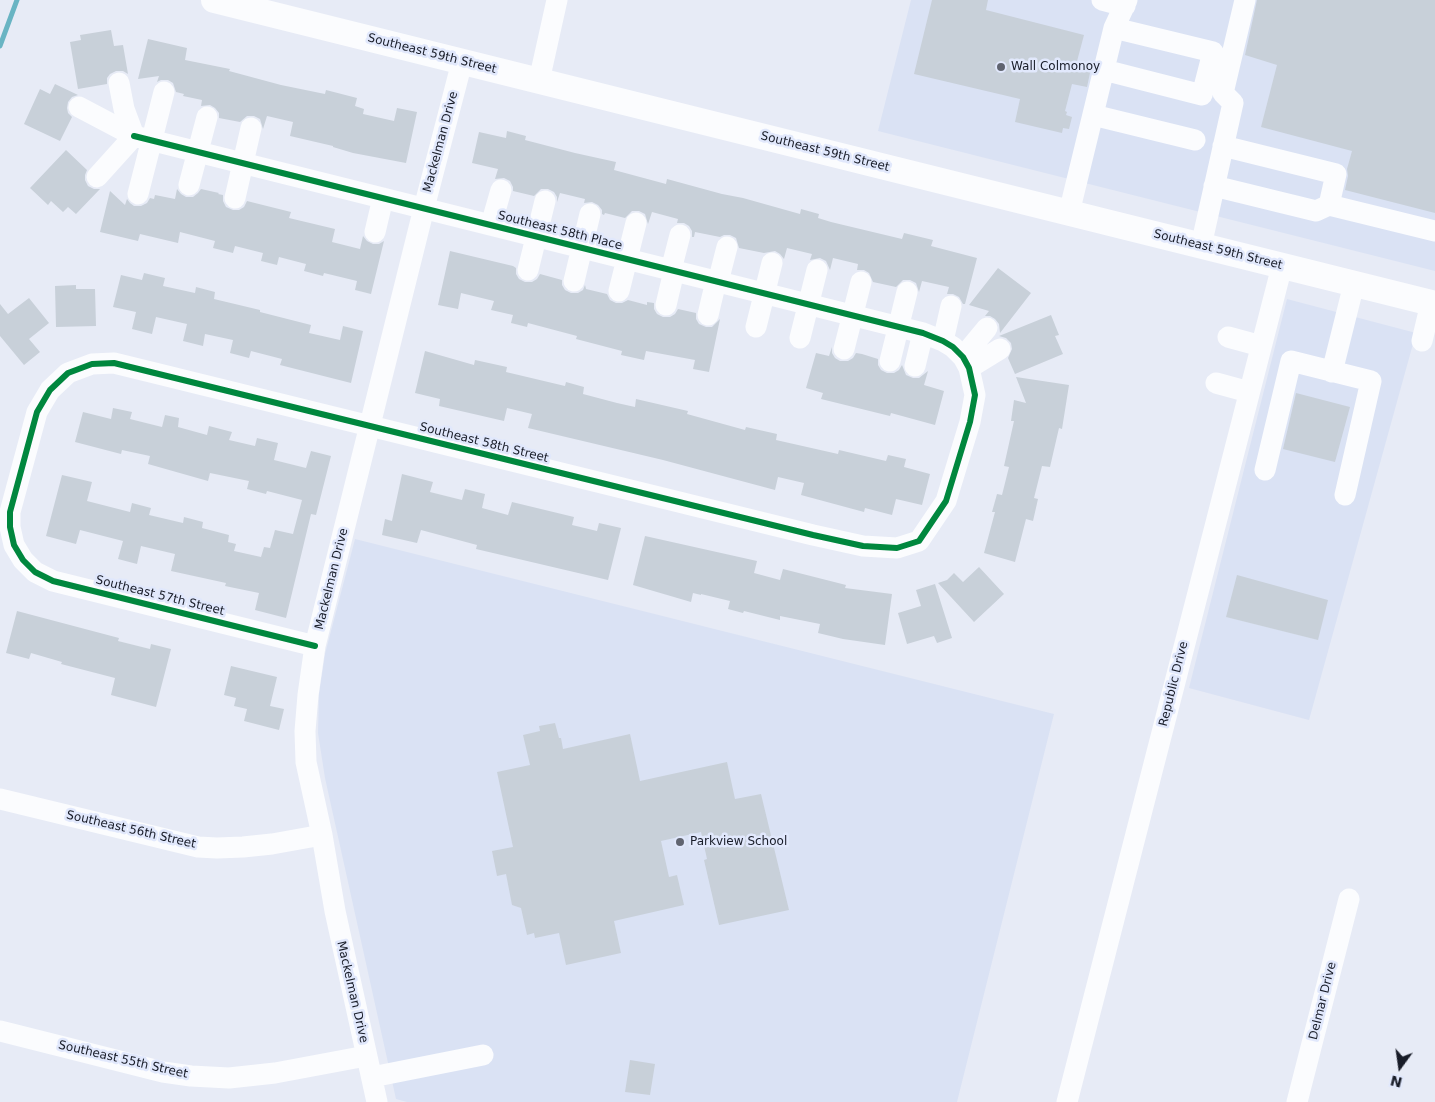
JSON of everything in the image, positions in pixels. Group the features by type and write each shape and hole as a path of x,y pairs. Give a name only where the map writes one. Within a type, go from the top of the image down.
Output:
{"main road":[{"name":"Southeast 59th Street","path":"214,0 278,8 462,62 1433,304"}],"street":[{"path":"539,81 557,0"},
{"path":"1069,213 1114,28 1126,3 1102,0"},
{"path":"1201,246 1233,103 1223,93 1245,0"},
{"path":"1104,70 1202,95 1213,52 1114,28"},
{"name":"Mackelman Drive","path":"378,1102 334,911 322,835 306,762 305,731 308,695 316,646 462,62"},
{"path":"119,82 124,109 143,138"},
{"path":"138,194 143,138 164,92"},
{"name":"Southeast 58th Place","path":"79,107 143,138 809,304 933,337 966,362"},
{"path":"1093,115 1195,140"},
{"path":"190,185 206,117"},
{"path":"235,198 251,128"},
{"path":"97,177 143,138"},
{"path":"1223,146 1336,174 1329,205"},
{"path":"1214,186 1316,211 1329,205 1435,231"},
{"path":"492,225 500,190"},
{"path":"375,232 383,198"},
{"path":"528,270 545,201"},
{"path":"574,281 590,214"},
{"path":"619,291 636,223"},
{"path":"666,305 680,235"},
{"path":"708,315 727,247"},
{"path":"756,327 772,263"},
{"name":"Republic Drive","path":"1067,1102 1282,266"},
{"path":"800,338 817,270"},
{"path":"844,348 861,282"},
{"path":"1332,372 1354,284"},
{"path":"890,361 907,292"},
{"path":"1422,341 1433,304"},
{"path":"915,366 952,306"},
{"path":"966,362 987,328"},
{"path":"1228,337 1261,346"},
{"path":"966,362 1000,349"},
{"name":"Southeast 58th Street","path":"14,545 10,527 10,512 37,412 50,390 68,373 92,364 114,363 813,535 863,546 897,548 920,541 946,501 970,422 975,395 966,362"},
{"path":"1265,470 1291,362 1371,381 1345,495"},
{"path":"1216,383 1249,392"},
{"name":"Southeast 57th Street","path":"14,545 23,560 35,572 54,581 316,646"},
{"name":"Southeast 56th Street","path":"0,799 198,847 244,847 322,835"},
{"name":"Delmar Drive","path":"1297,1102 1349,900"},
{"name":"Southeast 55th Street","path":"0,1031 163,1072 192,1076 229,1078 275,1074 366,1056"},
{"path":"372,1077 483,1055"}],"shaded area":[{"path":"911,0 1435,0 1435,271 878,131"},
{"path":"1287,299 1416,333 1309,720 1189,688"},
{"name":"Parkview School","path":"355,539 1054,714 957,1102 407,1102 396,1099 325,778 318,733 319,694 325,654"}],"building":[{"name":"Wall Colmonoy","path":"932,0 988,0 986,10 1084,35 1076,65 1091,68 1087,87 1072,84 1065,111 1067,112 1066,115 1072,117 1069,129 1063,128 1062,133 1015,122 1020,99 914,74"},
{"path":"1257,0 1435,0 1435,213 1345,190 1348,176 1347,169 1352,151 1261,127 1277,65 1245,55"},
{"path":"111,30 114,46 123,45 128,74 123,71 116,71 107,78 107,84 78,89 70,42 81,40 80,35"},
{"path":"148,39 187,48 185,60 230,69 229,71 281,85 325,94 326,90 357,98 355,106 364,109 363,114 394,121 397,108 417,112 406,163 353,153 333,146 290,136 293,122 267,116 263,129 260,119 254,116 247,116 240,122 219,118 219,113 215,108 210,105 201,106 202,100 183,96 184,94 176,92 173,83 168,80 157,82 159,76 138,79"},
{"path":"55,84 78,95 72,97 68,102 68,113 72,117 60,141 24,124 40,89 50,94"},
{"path":"507,131 526,136 525,140 616,162 614,170 666,184 667,179 800,214 801,209 819,214 818,218 831,222 902,239 904,233 933,240 931,246 977,258 965,304 963,304 959,297 947,294 949,287 922,281 919,292 916,283 910,280 903,280 896,287 873,282 869,273 864,270 857,270 858,264 833,258 830,270 826,261 820,258 810,260 812,254 787,248 784,259 775,251 764,253 739,248 736,238 730,235 720,237 695,232 694,237 692,237 692,231 689,226 684,223 677,223 678,219 652,212 648,224 645,214 639,211 632,211 625,218 605,213 604,215 598,205 592,202 584,203 585,199 560,193 557,202 554,192 548,189 541,189 534,196 513,191 510,181 504,178 495,179 498,169 472,163 479,132 506,138"},
{"path":"66,150 87,170 85,180 88,186 100,189 76,214 68,207 63,212 51,201 48,205 30,188"},
{"path":"177,189 186,197 193,197 201,189 219,193 223,195 226,207 233,210 239,210 244,207 247,201 291,212 289,218 335,229 332,242 360,249 363,236 373,244 379,244 384,241 371,294 355,290 357,281 324,273 323,276 304,271 306,264 279,257 277,265 261,261 263,253 235,246 233,253 213,248 215,241 180,232 178,243 140,234 138,241 100,232 110,191 125,205 127,199 134,206 141,206 147,203 150,198 154,199 155,195 175,199"},
{"path":"450,251 513,266 516,268 516,274 519,279 525,282 532,282 540,274 562,280 565,290 571,293 578,293 583,290 585,285 586,289 607,294 610,300 616,303 628,300 647,305 647,302 654,303 654,309 657,314 663,317 670,317 678,309 696,313 696,319 699,324 706,327 712,327 720,319 709,372 693,369 695,360 646,351 644,360 621,355 622,351 576,339 577,336 528,323 527,327 511,323 513,315 491,310 494,301 461,293 458,309 438,305"},
{"path":"998,268 1031,293 1000,333 999,324 995,319 985,316 989,311 969,305"},
{"path":"144,273 165,278 163,286 195,293 196,287 215,292 214,299 311,325 309,333 340,340 343,326 363,331 351,383 280,365 282,359 251,351 249,358 230,353 233,340 205,334 203,346 183,341 187,324 156,317 152,334 132,329 136,312 113,307 121,275 142,280"},
{"path":"76,285 76,289 95,289 96,326 56,327 55,286"},
{"path":"29,298 49,323 29,339 40,352 24,365 0,336 0,304 8,314"},
{"path":"1051,315 1059,335 1055,336 1063,354 1015,374 1008,358 1012,349 1011,343 1006,338 999,336"},
{"path":"832,347 832,353 840,361 848,361 856,353 862,354 878,359 878,365 881,370 887,373 894,373 902,365 906,375 913,378 919,378 928,371 924,385 944,391 935,425 891,413 890,416 821,399 823,393 806,388 816,353 829,356"},
{"path":"425,351 474,365 475,360 507,367 506,372 565,386 566,382 584,387 583,394 617,403 635,407 636,399 688,411 687,414 745,430 746,427 777,434 776,440 838,454 839,450 886,461 888,455 906,459 904,467 930,474 922,505 896,499 892,515 865,508 864,512 801,495 804,483 778,477 775,490 663,460 528,428 532,414 507,408 504,421 439,406 440,399 415,393"},
{"path":"1016,377 1069,385 1062,429 1059,428 1050,467 1042,466 1034,498 1038,499 1033,521 1026,519 1015,562 984,553 995,512 992,512 997,494 1002,495 1009,467 1004,466 1014,421 1011,421 1014,400 1026,403"},
{"path":"1296,393 1350,407 1335,462 1283,449"},
{"path":"113,408 132,412 130,419 162,427 165,415 179,418 178,427 207,435 209,426 232,432 229,440 255,446 257,438 278,443 274,460 306,468 311,451 331,456 316,515 311,514 286,618 255,610 259,593 225,586 226,583 171,571 175,554 141,546 137,564 118,559 123,541 80,530 76,544 46,536 62,475 92,482 87,501 130,512 132,503 151,508 149,515 183,523 184,517 203,522 202,528 229,535 228,542 236,544 234,551 261,557 264,547 270,548 275,530 293,534 302,500 267,491 266,494 247,489 249,481 210,473 208,481 148,464 150,456 122,450 121,454 75,442 83,412 111,419"},
{"path":"402,474 433,482 430,492 462,500 465,489 485,494 482,508 508,515 512,502 574,517 572,525 597,531 599,523 621,528 608,580 476,549 477,545 421,530 417,543 382,535 385,519 392,521"},
{"path":"645,536 757,561 754,573 780,580 783,569 846,585 845,588 892,594 885,645 818,633 820,624 780,616 780,620 728,609 730,601 701,594 693,593 691,602 633,585"},
{"path":"979,567 1004,594 974,622 938,583 947,580 954,573 963,582"},
{"path":"1237,575 1328,600 1318,640 1226,617"},
{"path":"935,584 952,638 937,643 934,636 907,644 898,613 921,606 916,590"},
{"path":"17,611 119,638 118,641 150,649 151,644 171,649 156,707 111,695 115,678 61,664 62,662 31,653 29,659 6,653"},
{"path":"231,666 277,677 270,706 284,709 279,730 244,721 247,709 234,706 236,698 224,695"},
{"path":"555,723 563,749 630,734 640,781 727,762 735,799 761,794 789,910 719,925 704,860 707,859 701,832 661,841 669,877 677,875 684,905 614,921 621,953 566,965 559,933 535,938 534,933 527,935 521,908 512,905 506,874 497,876 492,851 513,847 497,772 530,765 523,735 540,731 539,726"},
{"path":"630,1060 655,1064 650,1095 625,1092"}],"waterway":[{"path":"0,46 17,0"}],"cycle path":[{"path":"134,136 923,333 953,347 963,357 969,368 975,395 970,422 946,501 919,541 897,548 863,546 813,535 114,363 92,364 68,373 50,390 37,412 10,512 10,527 14,545 23,560 35,572 53,581 315,646"}],"place":[{"name":"Wall Colmonoy","path":"1001,67"},
{"name":"Parkview School","path":"680,842"}]}
